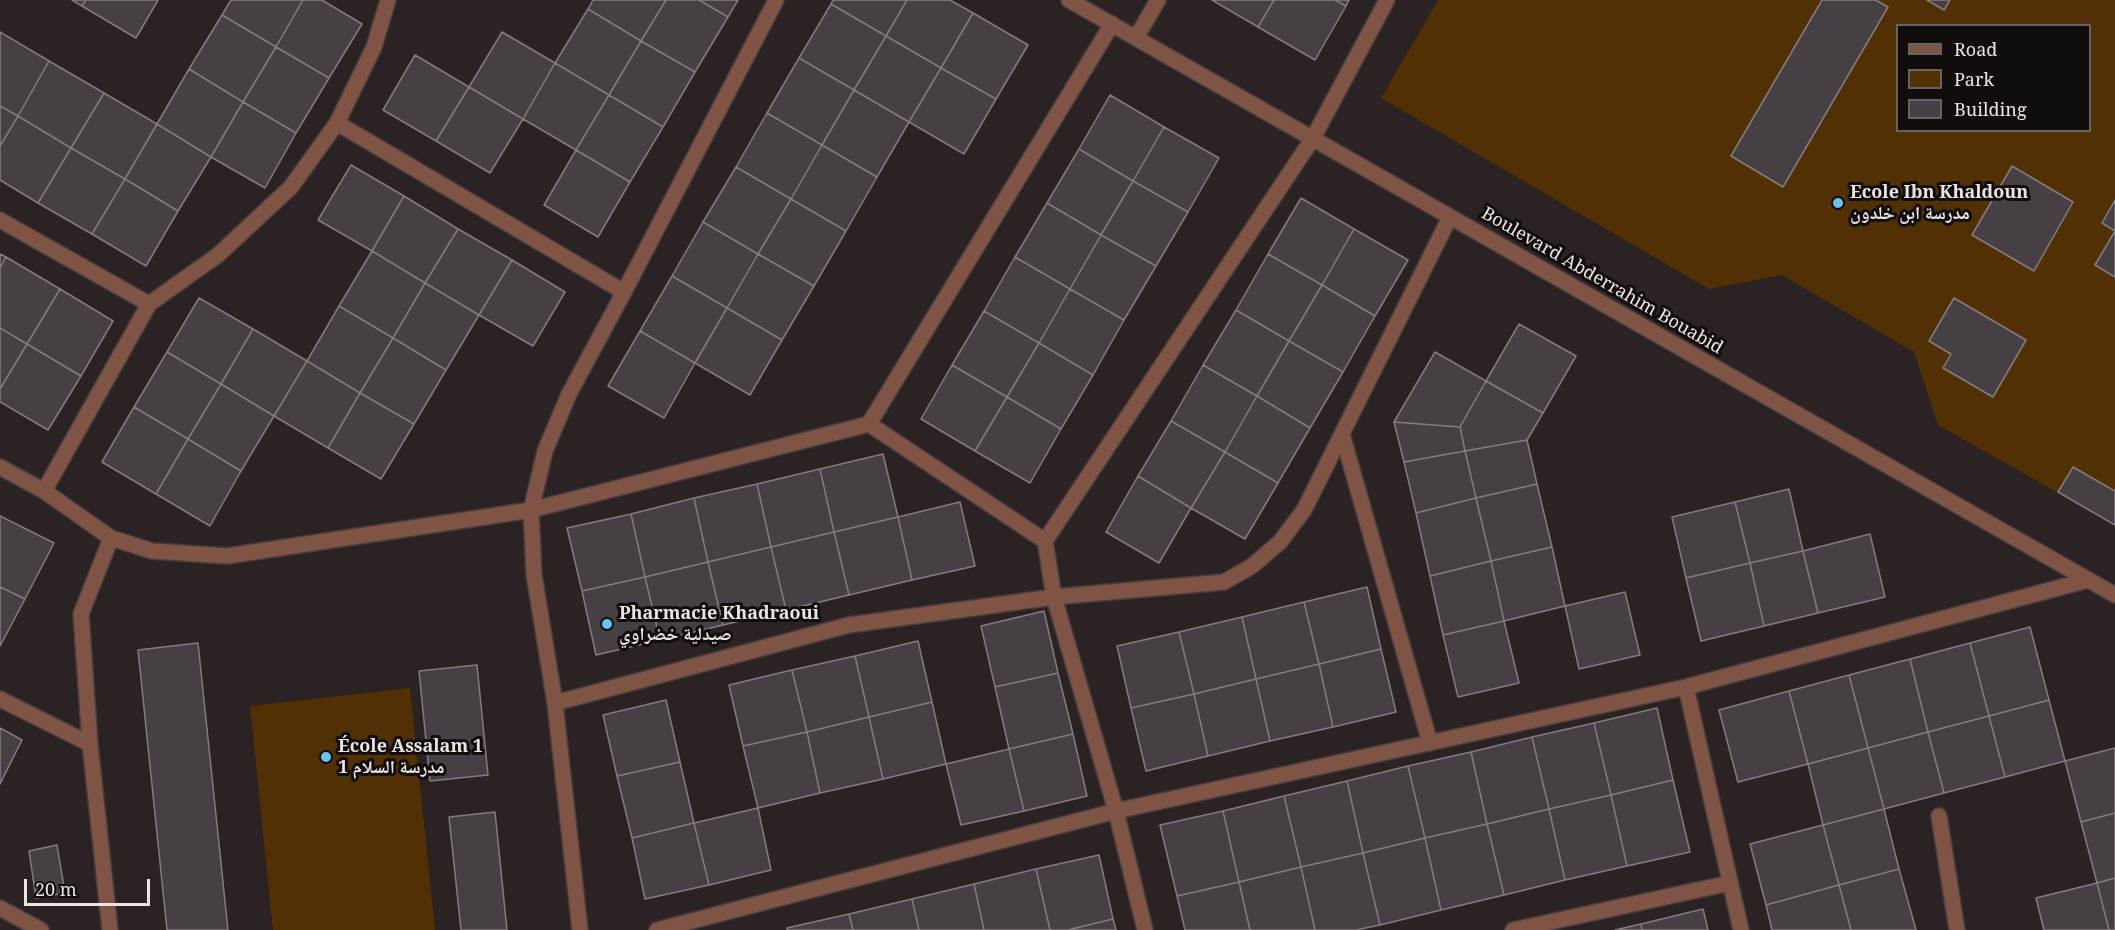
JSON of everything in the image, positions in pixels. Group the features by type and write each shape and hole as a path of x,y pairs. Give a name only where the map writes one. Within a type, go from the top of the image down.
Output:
{"street":[{"path":"44,491 149,304 218,255 291,187 337,123 374,47 388,0"},
{"path":"580,930 555,703 534,575 531,510 545,451 569,394 776,0"},
{"name":"Boulevard Abderrahim Bouabid","path":"1069,0 2115,595"},
{"path":"1136,38 1158,0"},
{"path":"1145,930 1116,811 1054,597 1045,541 1313,138 1387,0"},
{"path":"0,467 44,491 111,538 152,551 227,556 531,510 869,424 1112,24"},
{"path":"337,123 624,292"},
{"path":"555,703 849,625 1054,597 1224,582 1252,566 1280,542 1304,510 1450,217"},
{"path":"0,220 149,304"},
{"path":"869,424 1045,541"},
{"path":"1342,434 1430,743"},
{"path":"110,930 90,744 81,614 111,538"},
{"path":"657,930 1116,811 1686,687 2088,580"},
{"path":"1686,687 1741,930"},
{"path":"0,699 90,744"},
{"path":"1940,816 1957,930"},
{"path":"1513,930 1730,883"},
{"path":"0,908 41,930"}],"green space":[{"name":"Ecole Ibn Khaldoun مدرسة ابن خلدون","path":"1438,0 2115,0 2115,525 1938,425 1914,352 1782,275 1709,289 1381,98"},
{"path":"410,688 435,930 273,930 250,706"}],"building":[{"path":"72,0 86,0 82,6"},
{"path":"86,0 158,0 136,38 82,6"},
{"path":"231,0 303,0 276,47 222,15"},
{"path":"303,0 322,0 362,24 329,78 276,47"},
{"path":"593,0 666,0 641,41 588,9"},
{"path":"666,0 699,0 728,17 695,72 641,41"},
{"path":"699,0 738,0 728,17"},
{"path":"833,0 907,0 886,36 831,4"},
{"path":"907,0 950,0 973,13 941,68 886,36"},
{"path":"1212,0 1274,0 1258,27"},
{"path":"1274,0 1335,0 1346,6 1315,60 1258,27"},
{"path":"1335,0 1349,0 1346,6"},
{"path":"1822,0 1876,0 1888,7 1783,187 1731,156"},
{"path":"1927,0 1950,0 1944,10"},
{"path":"831,4 886,36 854,90 799,58"},
{"path":"588,9 641,41 609,95 555,63"},
{"path":"973,13 1028,45 996,99 941,68"},
{"path":"222,15 276,47 243,102 189,69"},
{"path":"0,32 49,61 18,116 0,106"},
{"path":"502,32 555,63 523,119 469,87"},
{"path":"886,36 941,68 909,122 854,90"},
{"path":"641,41 695,72 663,127 609,95"},
{"path":"276,47 329,78 296,133 243,102"},
{"path":"415,55 469,87 436,141 383,110"},
{"path":"799,58 854,90 822,145 767,113"},
{"path":"49,61 104,93 71,148 18,116"},
{"path":"555,63 609,95 576,150 523,119"},
{"path":"941,68 996,99 964,154 909,122"},
{"path":"189,69 243,102 211,157 157,124"},
{"path":"469,87 523,119 490,173 436,141"},
{"path":"854,90 909,122 877,177 822,145"},
{"path":"104,93 157,124 125,179 71,148"},
{"path":"609,95 663,127 630,182 576,150"},
{"path":"1110,95 1164,127 1133,181 1079,149"},
{"path":"243,102 296,133 265,188 211,157"},
{"path":"0,106 18,116 0,146"},
{"path":"767,113 822,145 791,199 736,167"},
{"path":"18,116 71,148 38,203 0,180 0,146"},
{"path":"157,124 211,157 178,211 125,179"},
{"path":"1164,127 1219,158 1188,212 1133,181"},
{"path":"822,145 877,177 846,231 791,199"},
{"path":"71,148 125,179 92,234 38,203"},
{"path":"1079,149 1133,181 1101,235 1047,203"},
{"path":"576,150 630,182 598,237 544,205"},
{"path":"351,165 404,196 372,251 318,220"},
{"path":"2012,166 2073,202 2034,271 1972,235"},
{"path":"736,167 791,199 758,254 703,222"},
{"path":"125,179 178,211 146,266 92,234"},
{"path":"1133,181 1188,212 1156,266 1101,235"},
{"path":"404,196 458,229 425,283 372,251"},
{"path":"1301,198 1354,229 1322,285 1268,254"},
{"path":"791,199 846,231 814,286 758,254"},
{"path":"2115,200 2115,231 2102,223"},
{"path":"1047,203 1101,235 1070,289 1015,257"},
{"path":"703,222 758,254 727,308 672,276"},
{"path":"458,229 512,260 479,315 425,283"},
{"path":"1354,229 1408,260 1375,316 1322,285"},
{"path":"2115,231 2115,277 2095,265"},
{"path":"1101,235 1156,266 1124,320 1070,289"},
{"path":"372,251 425,283 393,338 339,306"},
{"path":"0,254 6,257 0,268"},
{"path":"758,254 814,286 782,340 727,308"},
{"path":"1268,254 1322,285 1289,341 1236,310"},
{"path":"6,257 60,289 27,344 0,328 0,268"},
{"path":"1015,257 1070,289 1039,343 984,311"},
{"path":"512,260 565,292 533,346 479,315"},
{"path":"672,276 727,308 695,363 640,331"},
{"path":"425,283 479,315 446,370 393,338"},
{"path":"1322,285 1375,316 1343,372 1289,341"},
{"path":"60,289 113,321 81,376 27,344"},
{"path":"1070,289 1124,320 1093,375 1039,343"},
{"path":"199,298 253,329 221,384 167,352"},
{"path":"1954,298 2026,340 1993,397 1943,368 1951,354 1929,341"},
{"path":"339,306 393,338 360,393 307,361"},
{"path":"727,308 782,340 750,395 695,363"},
{"path":"1236,310 1289,341 1257,396 1203,365"},
{"path":"984,311 1039,343 1007,397 952,365"},
{"path":"1519,324 1576,356 1543,413 1486,381"},
{"path":"0,328 27,344 0,389"},
{"path":"253,329 307,361 274,416 221,384"},
{"path":"640,331 695,363 664,418 608,386"},
{"path":"393,338 446,370 414,424 360,393"},
{"path":"1289,341 1343,372 1310,428 1257,396"},
{"path":"1039,343 1093,375 1061,429 1007,397"},
{"path":"27,344 81,376 48,430 0,402 0,389"},
{"path":"167,352 221,384 188,439 134,407"},
{"path":"1435,352 1486,381 1460,427 1394,422"},
{"path":"307,361 360,393 328,448 274,416"},
{"path":"952,365 1007,397 975,451 921,419"},
{"path":"1203,365 1257,396 1225,452 1171,421"},
{"path":"1486,381 1543,413 1527,440 1465,451 1460,427"},
{"path":"221,384 274,416 241,471 188,439"},
{"path":"360,393 414,424 381,479 328,448"},
{"path":"1257,396 1310,428 1278,483 1225,452"},
{"path":"1007,397 1061,429 1030,483 975,451"},
{"path":"134,407 188,439 156,494 102,462"},
{"path":"1171,421 1225,452 1191,508 1138,476"},
{"path":"1394,422 1460,427 1465,451 1404,462"},
{"path":"188,439 241,471 210,526 156,494"},
{"path":"1527,440 1537,484 1476,498 1465,451"},
{"path":"1465,451 1476,498 1416,513 1404,462"},
{"path":"1225,452 1278,483 1245,539 1191,508"},
{"path":"883,454 898,517 834,532 820,469"},
{"path":"2073,467 2115,491 2115,525 2058,492"},
{"path":"820,469 834,532 771,547 757,484"},
{"path":"1138,476 1191,508 1159,563 1106,532"},
{"path":"757,484 771,547 708,562 694,498"},
{"path":"1537,484 1552,547 1491,561 1476,498"},
{"path":"1789,489 1803,551 1750,563 1735,502"},
{"path":"694,498 708,562 645,577 631,514"},
{"path":"1476,498 1491,561 1430,576 1416,513"},
{"path":"960,502 975,566 912,580 898,517"},
{"path":"1735,502 1750,563 1686,578 1672,517"},
{"path":"631,514 645,577 582,591 567,528"},
{"path":"0,516 54,543 25,599 0,587"},
{"path":"898,517 912,580 849,595 834,532"},
{"path":"834,532 849,595 786,610 771,547"},
{"path":"1870,534 1885,597 1818,613 1803,551"},
{"path":"771,547 786,610 723,625 708,562"},
{"path":"1552,547 1565,606 1504,621 1491,561"},
{"path":"1803,551 1818,613 1764,626 1750,563"},
{"path":"1491,561 1504,621 1443,635 1430,576"},
{"path":"708,562 723,625 660,640 645,577"},
{"path":"1750,563 1764,626 1701,641 1686,578"},
{"path":"645,577 660,640 596,655 582,591"},
{"path":"0,587 25,599 0,646"},
{"path":"1367,587 1381,649 1319,664 1304,602"},
{"path":"1625,592 1640,655 1579,669 1565,606"},
{"path":"1304,602 1319,664 1256,679 1242,617"},
{"path":"1044,611 1058,673 995,687 981,626"},
{"path":"1242,617 1256,679 1194,694 1179,632"},
{"path":"1504,621 1519,683 1458,697 1443,635"},
{"path":"2030,627 2049,700 1989,716 1970,643"},
{"path":"1179,632 1194,694 1131,708 1117,646"},
{"path":"918,641 932,702 869,717 855,656"},
{"path":"198,643 228,930 167,930 138,650"},
{"path":"1970,643 1989,716 1928,732 1910,659"},
{"path":"1381,649 1396,712 1333,727 1319,664"},
{"path":"855,656 869,717 807,732 792,670"},
{"path":"1910,659 1928,732 1868,748 1849,675"},
{"path":"1319,664 1333,727 1270,741 1256,679"},
{"path":"477,665 488,775 430,781 419,671"},
{"path":"792,670 807,732 743,746 729,685"},
{"path":"1058,673 1073,734 1009,749 995,687"},
{"path":"1849,675 1868,748 1808,764 1789,691"},
{"path":"1256,679 1270,741 1208,756 1194,694"},
{"path":"1789,691 1808,764 1738,782 1719,710"},
{"path":"1194,694 1208,756 1146,771 1131,708"},
{"path":"666,700 680,762 617,776 603,715"},
{"path":"2049,700 2065,761 2005,777 1989,716"},
{"path":"932,702 946,764 883,779 869,717"},
{"path":"1657,708 1673,780 1611,795 1594,723"},
{"path":"1989,716 2005,777 1944,793 1928,732"},
{"path":"869,717 883,779 820,793 807,732"},
{"path":"1594,723 1611,795 1549,809 1532,737"},
{"path":"0,728 22,740 0,784"},
{"path":"807,732 820,793 758,808 743,746"},
{"path":"1928,732 1944,793 1884,809 1868,748"},
{"path":"1073,734 1087,796 1024,811 1009,749"},
{"path":"1532,737 1549,809 1487,824 1471,752"},
{"path":"1868,748 1884,809 1823,825 1808,764"},
{"path":"2115,748 2115,813 2081,822 2065,761"},
{"path":"1009,749 1024,811 961,825 946,764"},
{"path":"1471,752 1487,824 1425,838 1408,766"},
{"path":"680,762 694,823 632,838 617,776"},
{"path":"1408,766 1425,838 1363,853 1347,781"},
{"path":"1673,780 1690,852 1627,866 1611,795"},
{"path":"1347,781 1363,853 1301,867 1284,796"},
{"path":"1611,795 1627,866 1565,880 1549,809"},
{"path":"1284,796 1301,867 1239,882 1223,811"},
{"path":"758,808 771,870 709,885 694,823"},
{"path":"1549,809 1565,880 1504,895 1487,824"},
{"path":"1884,809 1899,869 1839,885 1823,825"},
{"path":"1223,811 1239,882 1177,896 1160,825"},
{"path":"495,812 507,930 461,930 449,817"},
{"path":"2115,813 2115,878 2097,883 2081,822"},
{"path":"694,823 709,885 645,899 632,838"},
{"path":"1487,824 1504,895 1441,910 1425,838"},
{"path":"1823,825 1839,885 1766,905 1750,844"},
{"path":"1425,838 1441,910 1380,925 1363,853"},
{"path":"57,845 65,893 36,898 29,851"},
{"path":"1363,853 1380,925 1356,930 1315,930 1301,867"},
{"path":"1099,855 1113,919 1068,930 1050,930 1036,869"},
{"path":"1301,867 1315,930 1250,930 1239,882"},
{"path":"1036,869 1050,930 984,930 974,884"},
{"path":"1899,869 1916,930 1851,930 1839,885"},
{"path":"2115,878 2115,930 2109,930 2097,883"},
{"path":"1239,882 1250,930 1185,930 1177,896"},
{"path":"2097,883 2109,930 2044,930 2036,898"},
{"path":"974,884 984,930 919,930 912,899"},
{"path":"1839,885 1851,930 1772,930 1766,905"},
{"path":"912,899 919,930 853,930 849,914"},
{"path":"1703,909 1708,930 1642,930 1641,924"},
{"path":"849,914 853,930 787,930 787,928"},
{"path":"1113,919 1116,930 1068,930"},
{"path":"1641,924 1642,930 1615,930"}],"place":[{"name":"Ecole Ibn Khaldoun مدرسة ابن خلدون","path":"1838,203"},
{"name":"Pharmacie Khadraoui صيدلية خضراوي","path":"607,624"},
{"name":"École Assalam 1 مدرسة السلام 1","path":"326,757"}]}
